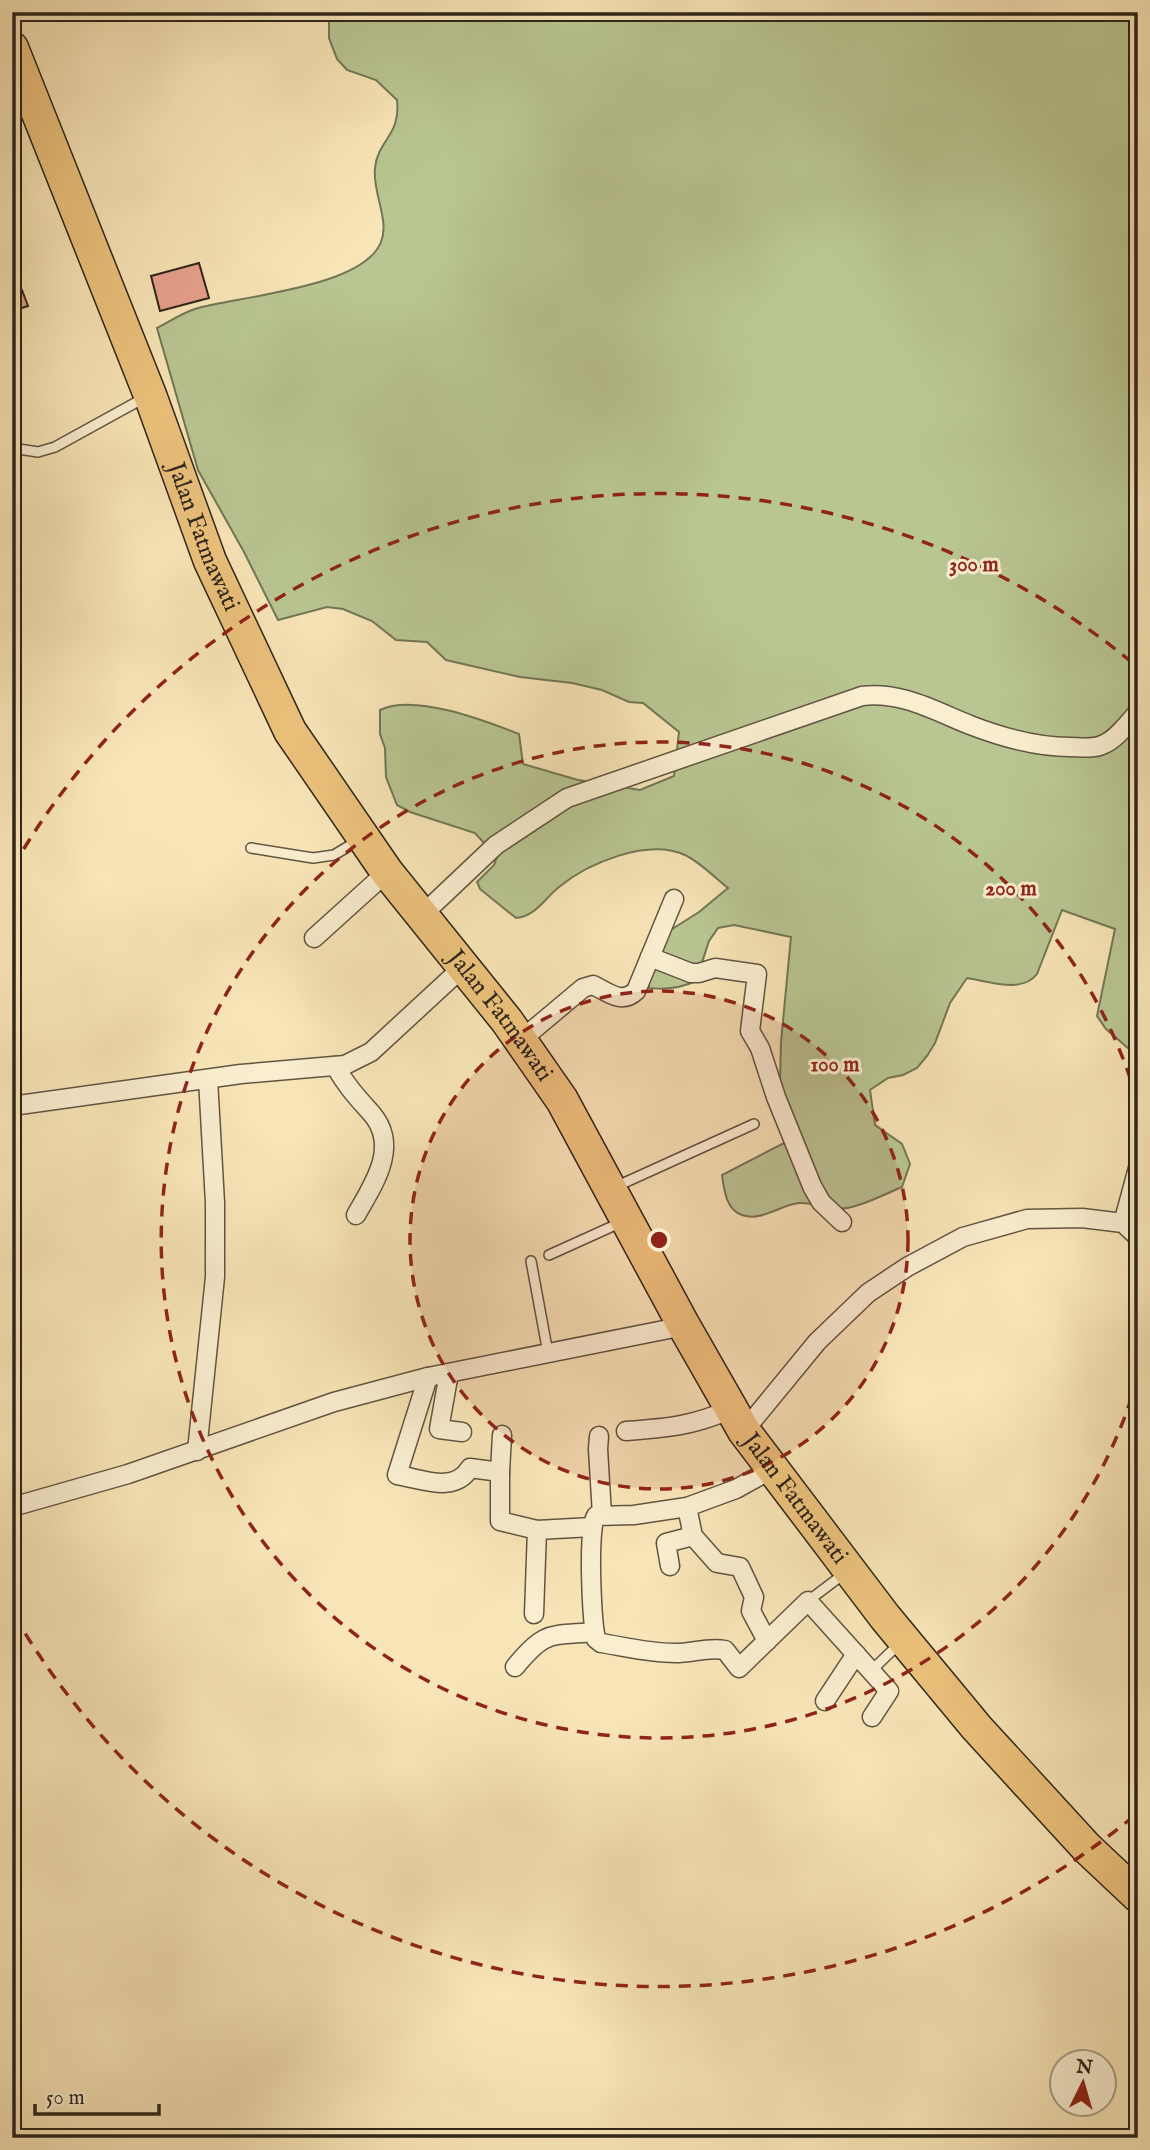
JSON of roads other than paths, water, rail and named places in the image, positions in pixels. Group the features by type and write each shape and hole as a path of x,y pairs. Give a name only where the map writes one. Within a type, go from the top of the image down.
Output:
{"highway":[{"name":"Jalan Fatmawati","path":"12,48 150,395 210,561 290,731 387,872 520,1040 562,1100 737,1420 772,1469 976,1728 1087,1848 1138,1895"}],"street":[{"path":"421,916 496,845 567,798 862,696 879,694 902,697 985,730 1053,747 1102,746 1138,712"},
{"path":"314,938 387,872"},
{"path":"520,1040 583,988 593,985 612,996 630,997 636,991 674,898"},
{"path":"650,957 691,973 715,968 757,974 750,1031 760,1048 776,1097 812,1186 821,1202 842,1222"},
{"path":"12,1106 309,1066 345,1065 371,1052 463,967"},
{"path":"335,1066 350,1092 372,1115 382,1135 383,1160 377,1178 356,1215"},
{"path":"197,1451 215,1277 215,1203 208,1079"},
{"path":"1122,1223 1138,1168"},
{"path":"626,1431 737,1420 869,1293 907,1267 963,1237 1027,1219 1082,1218 1122,1223 1138,1237"},
{"path":"12,1507 128,1474 334,1402 428,1377 684,1326"},
{"path":"449,1373 439,1429 462,1432"},
{"path":"428,1377 397,1475 447,1484 458,1482 470,1468 500,1472"},
{"path":"502,1435 500,1521 537,1530 687,1507 736,1489 772,1469"},
{"path":"599,1436 594,1632 596,1639 601,1643 644,1652 679,1653 714,1648 725,1650 739,1668 808,1601 889,1691 872,1717"},
{"path":"687,1507 693,1535 717,1563 740,1567 754,1597 751,1611 767,1641"},
{"path":"534,1614 537,1530"},
{"path":"670,1566 666,1543 693,1535"},
{"path":"515,1667 532,1647 546,1636 594,1632"},
{"path":"825,1701 856,1654"}],"lane":[{"path":"12,448 38,452 55,447 150,395"},
{"path":"251,848 313,858 334,855 363,838"},
{"path":"610,1189 754,1124"},
{"path":"549,1255 627,1220"},
{"path":"531,1261 548,1353"},
{"path":"808,1601 849,1570"},
{"path":"871,1671 904,1639"}]}
